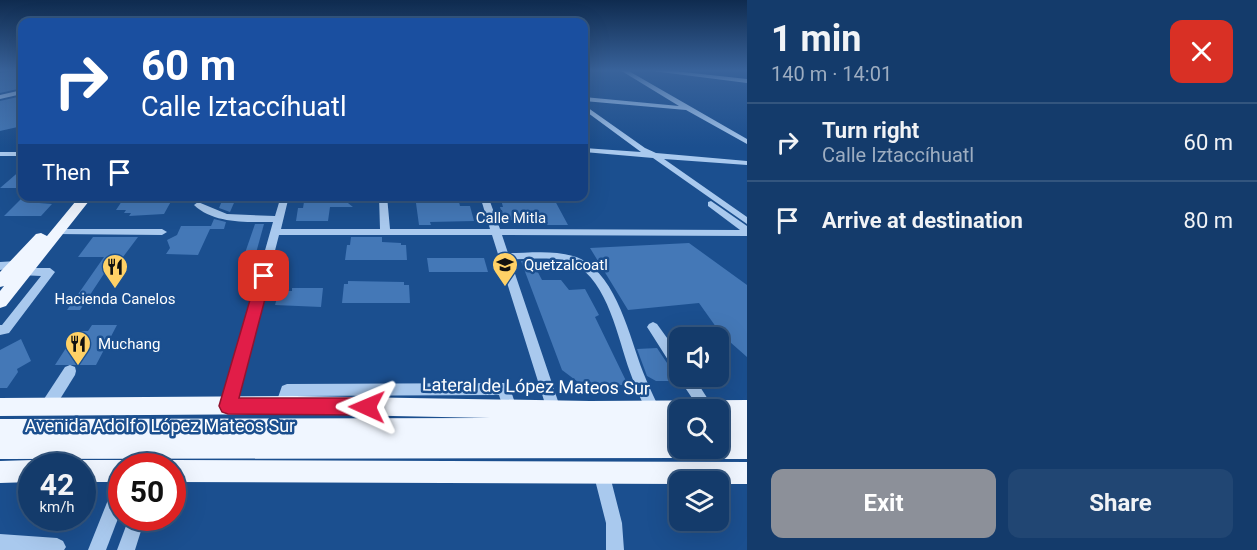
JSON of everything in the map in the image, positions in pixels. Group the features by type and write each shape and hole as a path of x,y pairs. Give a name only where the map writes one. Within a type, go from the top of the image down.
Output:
{"main road":[{"path":"0,302 72,201"},
{"path":"0,283 19,273 58,232 83,201"},
{"name":"Lateral de López Mateos Sur","path":"0,407 282,406 669,410"},
{"name":"Lateral de López Mateos Sur","path":"729,409 747,409"},
{"name":"Avenida Adolfo López Mateos Sur","path":"0,429 669,427"},
{"path":"729,427 747,427"},
{"name":"Avenida Adolfo López Mateos Sur","path":"0,448 669,447"},
{"path":"729,447 747,448"},
{"path":"0,472 18,471"},
{"path":"186,471 747,473"}],"street":[{"path":"667,96 747,142"},
{"path":"588,99 689,108"},
{"path":"588,110 747,232"},
{"path":"588,150 747,163"},
{"path":"0,154 18,154"},
{"path":"648,154 747,221"},
{"path":"228,406 284,201"},
{"path":"383,201 385,232"},
{"path":"486,201 554,410"},
{"path":"198,206 211,214 223,217 279,219"},
{"path":"58,232 162,232"},
{"name":"Calle Mitla","path":"276,232 747,232"},
{"path":"504,256 563,258 578,262 592,271 623,327 636,371 652,410"},
{"path":"0,266 19,273 50,272 5,330 0,330"},
{"path":"653,327 669,351"},
{"path":"47,407 70,371"},
{"path":"601,472 614,523 615,550"},
{"path":"97,550 108,522"},
{"path":"126,550 133,531"},
{"path":"0,543 57,548"}],"building":[{"path":"18,97 18,127 0,131 0,101"},
{"path":"18,172 18,188 0,188"},
{"path":"19,201 41,201 39,203 52,204 41,216 4,216"},
{"path":"122,201 171,201 164,214 129,216 131,213 124,213 126,210 116,210"},
{"path":"222,201 235,201 230,212 219,208"},
{"path":"304,201 345,201 353,207 330,207 328,221 296,221 298,208 303,208"},
{"path":"416,201 459,201 460,206 470,206 474,221 430,222 431,225 419,225"},
{"path":"501,201 555,201 568,225 533,225 531,220 504,220 500,207 503,207"},
{"path":"214,219 226,222 224,229 210,229 198,255 166,254 170,248 167,240 177,235 181,226 211,226"},
{"path":"255,224 264,224 256,253 245,253"},
{"path":"93,237 138,237 123,257 115,257 80,310 67,310 104,257 78,257"},
{"path":"351,237 382,237 382,242 406,245 407,260 345,260 347,245 350,245"},
{"path":"689,243 747,285 747,357 729,341 729,327 716,327 699,303 628,310 590,248"},
{"path":"427,258 484,258 488,272 429,272"},
{"path":"521,261 532,261 542,280 561,280 569,290 585,289 599,315 595,317 628,385 582,385 562,370"},
{"path":"348,281 404,282 404,285 409,285 410,303 342,303 344,284 348,284"},
{"path":"292,288 323,288 321,307 275,305 279,291 292,291"},
{"path":"92,325 117,325 96,365 55,365 77,331 88,331"},
{"path":"21,339 31,361 17,369 18,372 7,388 0,388 0,350"},
{"path":"657,348 669,366 669,381 656,381 647,376 637,349"}],"place":[{"name":"Quetzalcoatl","path":"505,288"},
{"name":"Hacienda Canelos","path":"115,290"},
{"name":"Muchang","path":"78,367"}],"route":[{"path":"264,276 228,406 367,407"}]}
